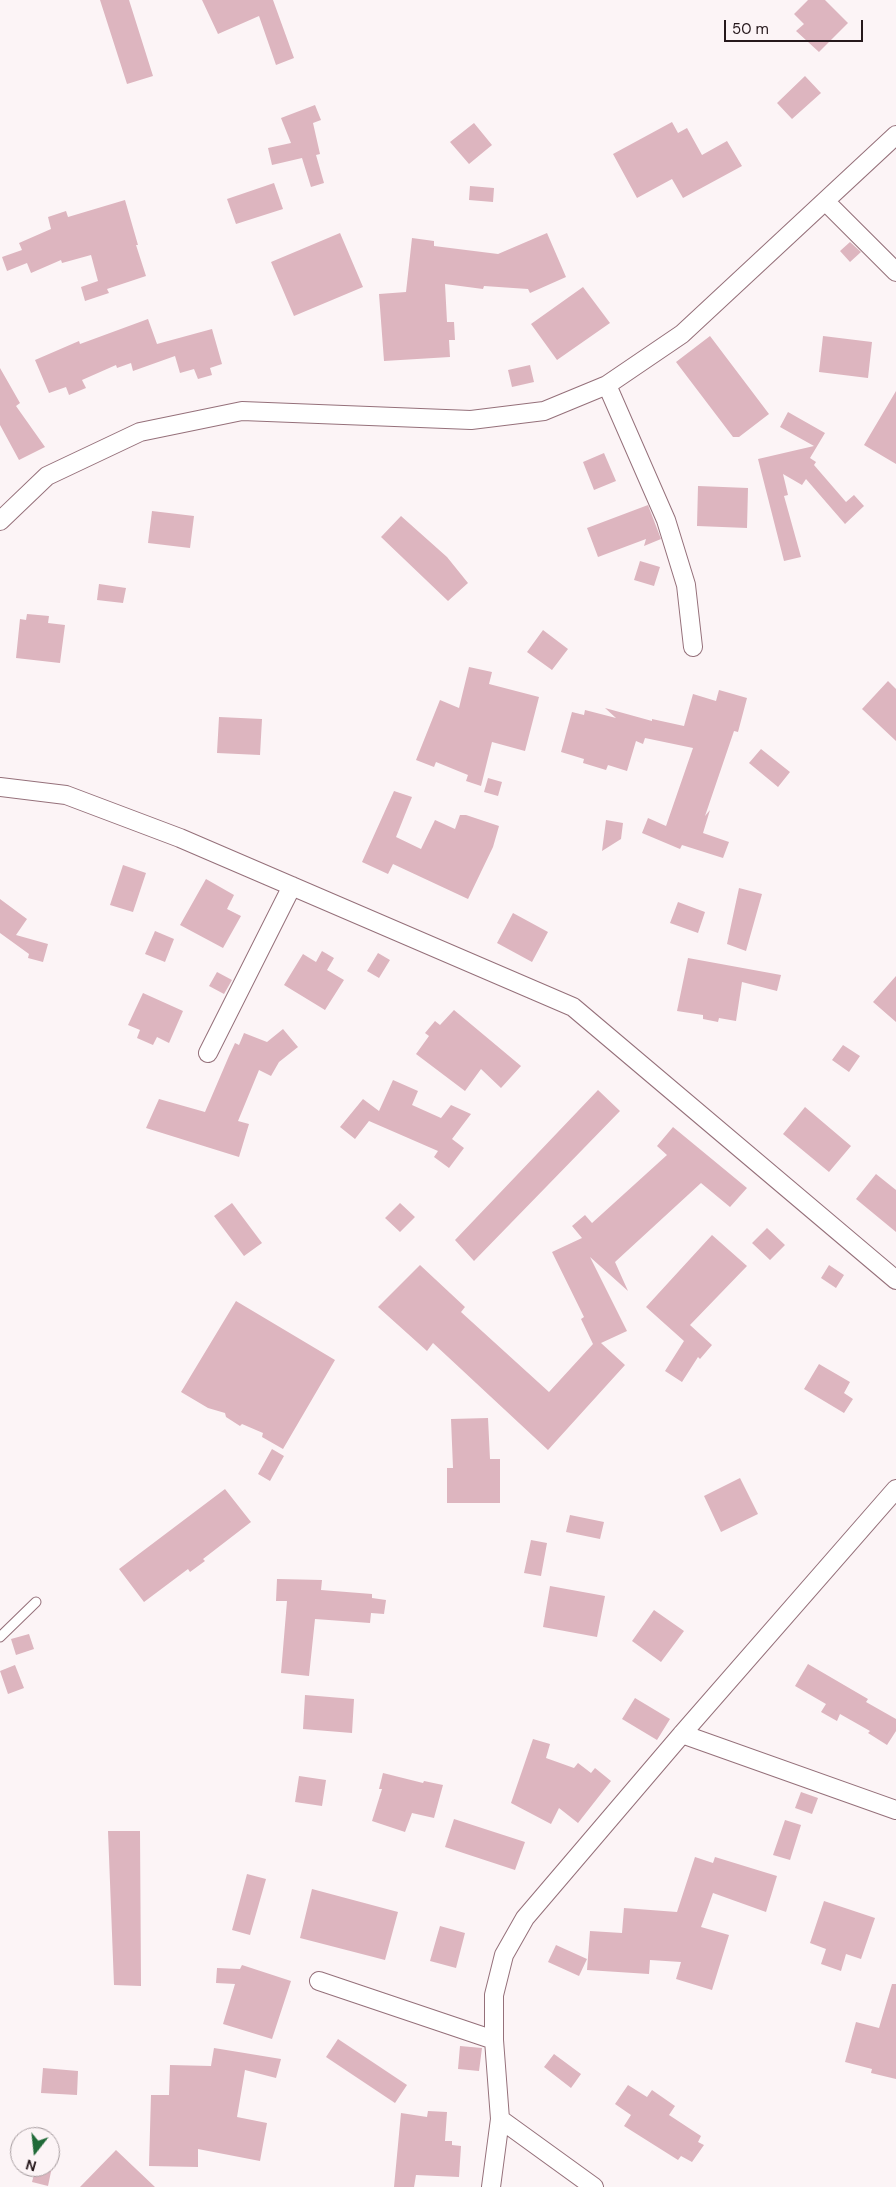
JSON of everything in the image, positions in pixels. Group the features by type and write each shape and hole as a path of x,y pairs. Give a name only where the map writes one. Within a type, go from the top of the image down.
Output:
{"street":[{"path":"0,521 47,476 140,432 242,411 471,420 544,411 607,385 682,334 896,135"},
{"path":"826,201 896,272"},
{"path":"607,385 666,520 686,585 693,647"},
{"path":"0,787 66,795 180,838 573,1007 896,1280"},
{"path":"208,1053 292,886"},
{"path":"491,2187 500,2119 494,2040 494,1995 504,1955 525,1918 682,1734 896,1489"},
{"path":"682,1734 896,1810"},
{"path":"319,1980 494,2040"},
{"path":"500,2119 594,2187"}],"lane":[{"path":"0,1637 36,1602"}],"building":[{"path":"100,0 129,0 153,76 127,84"},
{"path":"202,0 273,0 294,58 276,65 259,16 218,34"},
{"path":"808,0 825,0 848,23 819,52 796,31 804,24 794,14"},
{"path":"805,76 821,93 792,119 777,103"},
{"path":"315,105 321,120 313,123 320,154 316,155 324,183 311,187 302,158 272,165 268,148 291,143 281,118"},
{"path":"672,122 678,133 687,128 702,155 727,141 742,166 683,198 672,179 637,198 613,154"},
{"path":"474,123 492,145 469,164 450,142"},
{"path":"274,183 283,209 236,224 227,199"},
{"path":"470,186 494,188 493,202 469,200"},
{"path":"125,200 146,276 107,289 109,293 85,301 81,287 98,281 91,255 62,263 61,260 31,273 27,263 7,271 2,257 22,250 19,243 51,229 48,217 66,211 68,217"},
{"path":"340,233 363,287 294,316 271,262"},
{"path":"547,233 566,277 530,293 528,289 484,286 483,289 445,284 447,322 454,322 455,340 449,340 450,357 384,361 379,294 406,292 412,238 434,241 434,246 498,254"},
{"path":"850,242 861,252 850,262 840,251"},
{"path":"583,287 610,323 557,360 531,324"},
{"path":"148,319 157,344 212,329 222,364 210,368 212,375 198,379 194,369 180,373 175,356 133,371 131,363 117,368 116,365 82,380 86,388 69,395 66,387 49,393 35,360 79,341 80,344"},
{"path":"710,336 769,414 739,437 733,437 676,362"},
{"path":"823,336 872,342 868,378 819,372"},
{"path":"530,365 534,382 512,387 508,370"},
{"path":"0,368 20,403 16,406 45,447 19,460 0,425"},
{"path":"896,391 896,464 864,445"},
{"path":"788,412 825,433 810,458 816,462 814,465 846,502 854,495 864,506 845,524 806,479 802,485 783,474 788,495 784,496 801,557 784,561 758,459 814,446 780,427"},
{"path":"604,453 616,481 594,490 583,462"},
{"path":"698,486 748,488 747,528 697,526"},
{"path":"648,505 661,539 644,546 646,539 598,557 587,528"},
{"path":"152,511 194,516 190,548 148,543"},
{"path":"401,516 447,557 468,583 448,601 381,537"},
{"path":"640,561 660,567 654,586 634,580"},
{"path":"99,584 126,588 123,603 97,600"},
{"path":"27,614 49,616 48,623 65,625 60,663 16,658 20,619 26,620"},
{"path":"543,630 568,649 552,670 527,652"},
{"path":"469,667 492,672 489,684 539,697 525,751 492,742 481,786 466,781 468,775 436,762 434,767 416,760 440,700 459,708"},
{"path":"888,681 896,689 896,741 862,709"},
{"path":"719,690 747,698 738,732 734,731 705,816 710,810 703,833 729,842 723,858 682,845 680,849 642,833 648,818 666,826 693,748 645,738 643,744 636,741 627,771 608,765 606,770 583,763 584,759 561,752 572,712 584,715 585,710 616,718 605,708 652,721 652,719 684,726 693,694 716,701"},
{"path":"219,717 262,719 260,755 217,753"},
{"path":"761,749 790,772 778,787 749,763"},
{"path":"488,778 502,782 498,796 484,792"},
{"path":"394,791 412,797 396,837 421,849 435,820 455,829 460,815 466,815 499,826 493,847 468,899 393,864 388,874 362,862"},
{"path":"606,820 623,823 621,839 602,851"},
{"path":"123,865 146,873 133,912 110,905"},
{"path":"206,879 234,895 227,909 241,916 223,948 180,925"},
{"path":"739,888 762,894 746,951 727,944"},
{"path":"0,899 27,919 16,935 48,944 43,962 28,958 29,954 0,933"},
{"path":"678,902 705,912 698,933 670,923"},
{"path":"513,913 548,932 532,962 497,943"},
{"path":"155,931 174,939 165,962 145,954"},
{"path":"322,951 334,958 327,970 344,980 325,1010 284,985 303,954 316,962"},
{"path":"378,953 390,960 379,978 367,971"},
{"path":"688,958 781,975 777,991 742,982 736,1021 719,1018 718,1022 703,1019 703,1015 677,1011"},
{"path":"217,972 232,980 224,994 209,986"},
{"path":"896,976 896,1022 873,1002"},
{"path":"143,993 183,1011 169,1043 157,1037 153,1045 137,1038 140,1030 128,1025"},
{"path":"454,1010 521,1066 501,1088 481,1069 465,1091 416,1054 429,1036 425,1033 435,1021 440,1025"},
{"path":"283,1029 298,1047 279,1062 271,1076 259,1070 238,1121 249,1124 239,1157 146,1128 159,1099 205,1112 235,1043 239,1045 244,1033 267,1042"},
{"path":"843,1045 860,1056 849,1072 832,1060"},
{"path":"393,1080 418,1091 412,1105 441,1118 451,1105 471,1114 452,1139 464,1148 449,1168 434,1157 438,1151 369,1121 355,1139 340,1127 363,1099 379,1111"},
{"path":"598,1090 620,1111 474,1261 455,1240"},
{"path":"805,1107 851,1146 829,1172 783,1134"},
{"path":"673,1127 747,1188 730,1207 701,1183 615,1262 628,1291 590,1257 627,1331 601,1343 625,1365 548,1450 433,1343 427,1351 378,1307 420,1265 465,1307 461,1312 549,1392 593,1344 581,1319 584,1317 552,1252 582,1238 572,1226 585,1215 592,1223 667,1155 657,1146"},
{"path":"876,1174 896,1190 896,1232 856,1199"},
{"path":"232,1203 262,1243 244,1256 214,1216"},
{"path":"400,1203 415,1217 400,1232 385,1218"},
{"path":"767,1228 785,1245 770,1260 752,1243"},
{"path":"712,1235 747,1266 690,1325 712,1345 700,1359 698,1357 682,1382 665,1371 684,1341 646,1307"},
{"path":"829,1265 844,1275 836,1288 821,1278"},
{"path":"236,1301 335,1360 283,1449 262,1437 263,1433 242,1424 240,1426 226,1417 225,1413 208,1408 181,1392"},
{"path":"819,1364 850,1382 844,1393 853,1399 844,1413 804,1389"},
{"path":"488,1418 490,1459 500,1459 500,1503 447,1503 447,1468 453,1468 451,1419"},
{"path":"272,1449 284,1456 270,1481 258,1474"},
{"path":"740,1478 758,1514 721,1532 704,1496"},
{"path":"225,1489 251,1522 203,1559 205,1561 190,1572 188,1569 144,1602 119,1569"},
{"path":"570,1515 604,1522 600,1539 566,1532"},
{"path":"531,1540 547,1543 541,1576 524,1573"},
{"path":"277,1579 322,1580 321,1590 372,1594 372,1598 386,1600 384,1614 371,1613 370,1623 315,1619 309,1676 281,1673 287,1601 276,1601"},
{"path":"550,1586 605,1596 597,1637 543,1627"},
{"path":"654,1610 684,1631 661,1662 632,1641"},
{"path":"29,1634 34,1649 16,1655 11,1639"},
{"path":"808,1664 868,1699 866,1702 896,1719 896,1731 887,1745 868,1733 870,1731 840,1714 837,1721 821,1712 826,1704 795,1686"},
{"path":"15,1665 24,1688 8,1694 0,1671"},
{"path":"305,1695 354,1699 352,1733 303,1729"},
{"path":"635,1698 670,1719 657,1740 622,1719"},
{"path":"533,1739 550,1744 546,1758 574,1768 578,1763 591,1773 595,1768 611,1781 578,1823 559,1808 551,1824 511,1803"},
{"path":"383,1773 423,1783 424,1781 443,1785 434,1818 412,1813 405,1832 372,1821 382,1789 379,1789"},
{"path":"299,1776 326,1780 322,1806 295,1802"},
{"path":"801,1792 818,1798 812,1814 795,1808"},
{"path":"454,1819 525,1842 515,1870 445,1847"},
{"path":"785,1820 801,1825 790,1860 773,1855"},
{"path":"108,1831 140,1831 141,1986 114,1985"},
{"path":"695,1857 713,1863 715,1857 777,1876 766,1912 713,1893 701,1927 729,1935 712,1990 676,1979 681,1962 650,1960 649,1974 587,1970 590,1931 622,1933 624,1908 677,1912"},
{"path":"247,1874 266,1879 250,1935 232,1930"},
{"path":"312,1889 398,1912 385,1960 300,1938"},
{"path":"824,1901 875,1918 861,1959 846,1954 841,1971 821,1964 826,1949 810,1943"},
{"path":"440,1926 465,1933 456,1968 430,1961"},
{"path":"556,1945 587,1959 579,1976 548,1962"},
{"path":"242,1965 291,1981 272,2039 223,2024 235,1984 216,1983 217,1968 240,1969"},
{"path":"892,1984 896,1984 896,2079 871,2073 872,2069 845,2062 856,2022 879,2028"},
{"path":"338,2039 407,2085 395,2103 326,2057"},
{"path":"460,2046 482,2048 479,2071 458,2069"},
{"path":"214,2048 281,2059 276,2078 245,2070 237,2117 267,2123 260,2161 198,2149 198,2167 149,2166 151,2095 169,2095 170,2065 211,2066"},
{"path":"554,2054 581,2074 571,2088 544,2067"},
{"path":"43,2068 78,2071 77,2095 41,2093"},
{"path":"628,2085 647,2097 652,2090 675,2106 669,2115 701,2136 698,2142 704,2145 692,2162 681,2156 678,2160 624,2126 631,2115 615,2104"},
{"path":"428,2111 447,2112 445,2141 452,2141 452,2145 461,2146 459,2177 416,2175 414,2187 394,2187 401,2113 427,2117"},
{"path":"116,2150 155,2187 80,2187"},
{"path":"33,2177 50,2177 48,2186 32,2182"}]}
